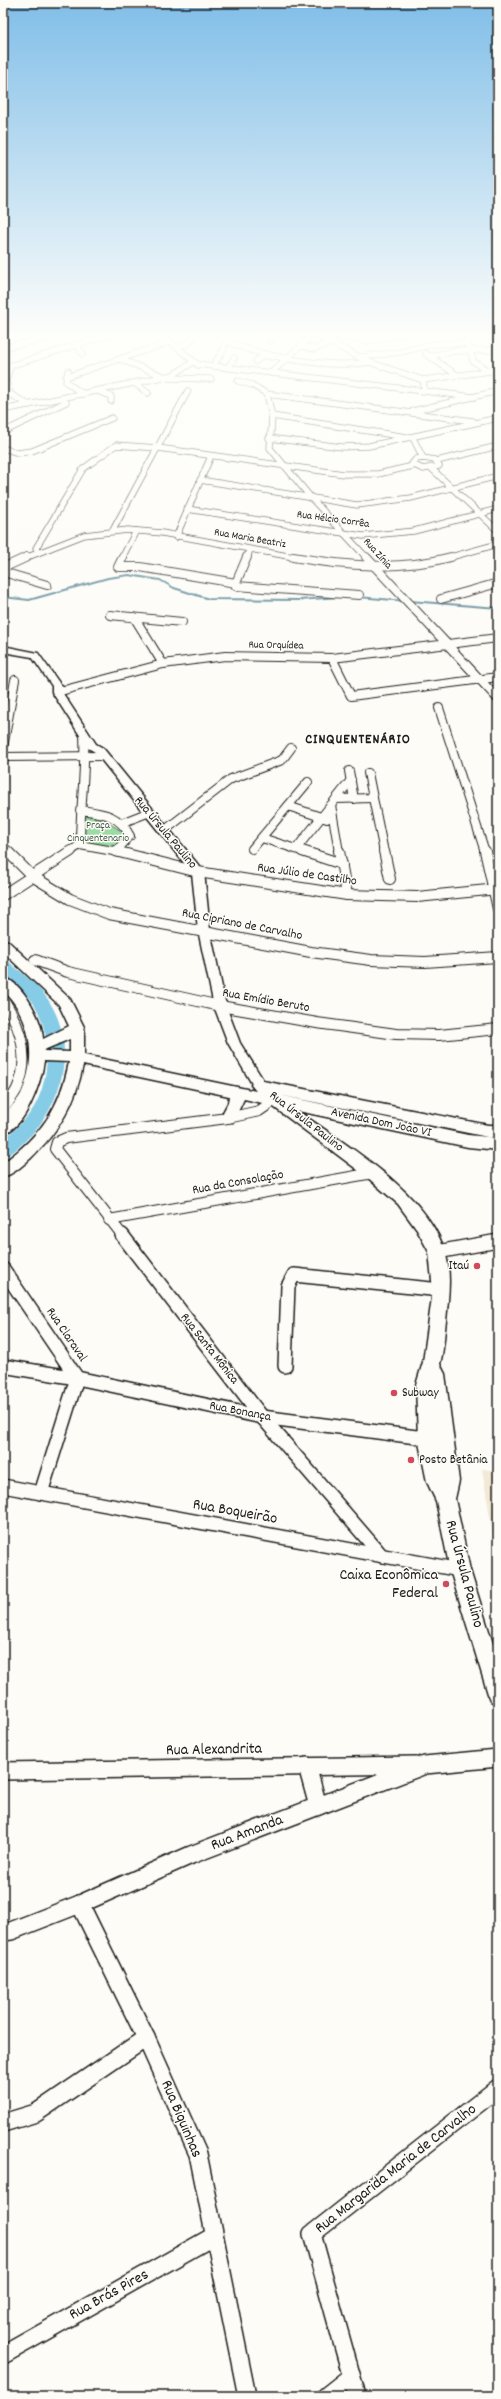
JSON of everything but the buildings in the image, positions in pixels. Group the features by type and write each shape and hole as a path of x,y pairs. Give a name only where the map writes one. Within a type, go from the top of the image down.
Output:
{"main road":[{"path":"3,944 65,1002 73,1030 75,1055 72,1084 58,1118 39,1141 3,1171"},
{"path":"3,982 10,1000 32,1017 41,1051 29,1094 21,1108 3,1128"},
{"path":"41,1051 73,1030"},
{"path":"41,1051 75,1055"},
{"name":"Avenida Dom João VI","path":"75,1055 260,1086 488,1131 498,1131"},
{"name":"Avenida Dom João VI","path":"75,1055 275,1100 480,1143 498,1144"},
{"name":"Rua Úrsula Paulino","path":"260,1086 275,1100 373,1173 404,1200 423,1225 437,1252 441,1290 432,1362 427,1373 425,1385 427,1438 436,1482 447,1490"},
{"path":"228,1118 236,1103 237,1092"},
{"name":"Rua Úrsula Paulino","path":"432,1362 436,1374 447,1490 460,1570 498,1694"}],"street":[{"path":"3,449 18,453 32,451 47,445"},
{"path":"38,553 36,548 83,469 105,451 116,445 158,448 360,475 378,474 413,466 432,469 439,466 437,461"},
{"path":"113,530 160,445"},
{"name":"Rua Zínia","path":"270,445 270,448 284,466 312,499 344,532 374,567 425,618 498,699"},
{"path":"320,445 342,448 375,445"},
{"path":"416,445 423,458"},
{"path":"413,466 414,460 423,458 437,461 498,446"},
{"path":"176,537 211,456"},
{"path":"432,469 498,531"},
{"path":"200,480 357,505 382,504 411,499 498,476"},
{"name":"Rua Hélcio Corrêa","path":"187,509 363,536 383,536 427,528 498,509"},
{"name":"Rua Maria Beatriz","path":"3,568 38,553 96,532 113,530 136,531 176,537 329,563 374,567 416,564 498,544"},
{"path":"136,531 118,567 140,567 236,583 236,586 359,596"},
{"path":"236,583 250,550"},
{"path":"3,572 47,585"},
{"path":"441,599 498,583"},
{"path":"110,615 182,622"},
{"path":"134,617 163,664"},
{"name":"Rua Orquídea","path":"59,689 163,664 225,656 332,658 498,638"},
{"name":"Rua Úrsula Paulino","path":"3,649 35,655 99,744 101,753"},
{"path":"332,658 351,696 498,677"},
{"path":"3,748 16,680"},
{"name":"Rua Úrsula Paulino","path":"59,689 92,746 101,753 147,813 198,872 204,930 220,1006 234,1043 260,1086"},
{"path":"439,708 453,746 496,890 498,909"},
{"path":"3,895 80,845 80,810 85,756 84,734"},
{"path":"164,831 231,779 282,760 291,748"},
{"path":"3,757 85,756 101,753"},
{"path":"349,771 354,799"},
{"path":"368,773 390,879"},
{"path":"296,849 351,780"},
{"path":"252,850 308,782"},
{"path":"334,802 373,798"},
{"path":"334,802 335,821 346,896"},
{"path":"288,806 335,821"},
{"path":"80,810 115,816 124,822 130,836 116,851"},
{"path":"124,822 147,813"},
{"path":"262,838 342,864"},
{"name":"Rua Júlio de Castilho","path":"80,845 116,851 198,872 346,896 417,897 496,890"},
{"name":"Rua Cipriano de Carvalho","path":"3,847 32,876 70,899 109,914 204,930 311,952 372,960 425,962 498,958"},
{"name":"Rua Emídio Beruto","path":"35,960 68,972 220,1006 396,1034 439,1035 498,1029"},
{"path":"3,1110 17,1090 25,1056 21,1035 10,1000"},
{"path":"228,1118 259,1111 275,1100"},
{"name":"Rua Santa Mônica","path":"228,1118 66,1138 57,1142 54,1150 262,1417 382,1556"},
{"name":"Rua da Consolação","path":"109,1220 373,1173"},
{"path":"437,1252 498,1241"},
{"name":"Rua Claraval","path":"3,1269 77,1378 41,1493"},
{"path":"285,1366 288,1286 294,1275 441,1290"},
{"name":"Rua Bonança","path":"3,1366 77,1378 262,1417 427,1438"},
{"name":"Rua Boqueirão","path":"3,1486 460,1570"},
{"name":"Rua Amanda","path":"3,1932 11,1931 80,1904 191,1855 425,1765 498,1758"},
{"name":"Rua Alexandrita","path":"3,1770 425,1765"},
{"path":"308,1766 318,1806"},
{"name":"Rua Biquinhas","path":"80,1904 146,2038 198,2154 247,2396"},
{"path":"3,2123 36,2113 146,2038"},
{"name":"Rua Margarida Maria de Carvalho","path":"357,2396 350,2377 312,2234 498,2088"},
{"name":"Rua Brás Pires","path":"3,2355 214,2236"},
{"path":"326,2396 350,2377"}],"shaded area":[{"path":"482,1469 498,1471 498,1541 494,1541"}],"green space":[{"name":"Praça Cinquentenario","path":"87,815 105,821 123,832 124,839 114,848 89,844 83,839 84,817"}],"waterway":[{"path":"3,597 29,600 108,578 129,575 160,580 174,588 209,599 299,600 339,597"},
{"path":"358,597 405,601"},
{"path":"410,601 498,608"},
{"path":"3,966 30,988 45,1008 54,1035 55,1050 52,1079 49,1093 44,1105 31,1124 3,1150"}],"place":[{"name":"Itaú","path":"477,1266"},
{"name":"Subway","path":"394,1393"},
{"name":"Posto Betânia","path":"411,1460"},
{"name":"Caixa Econômica Federal","path":"446,1584"}],"district":[{"name":"CINQUENTENÁRIO","path":"358,740"}]}
